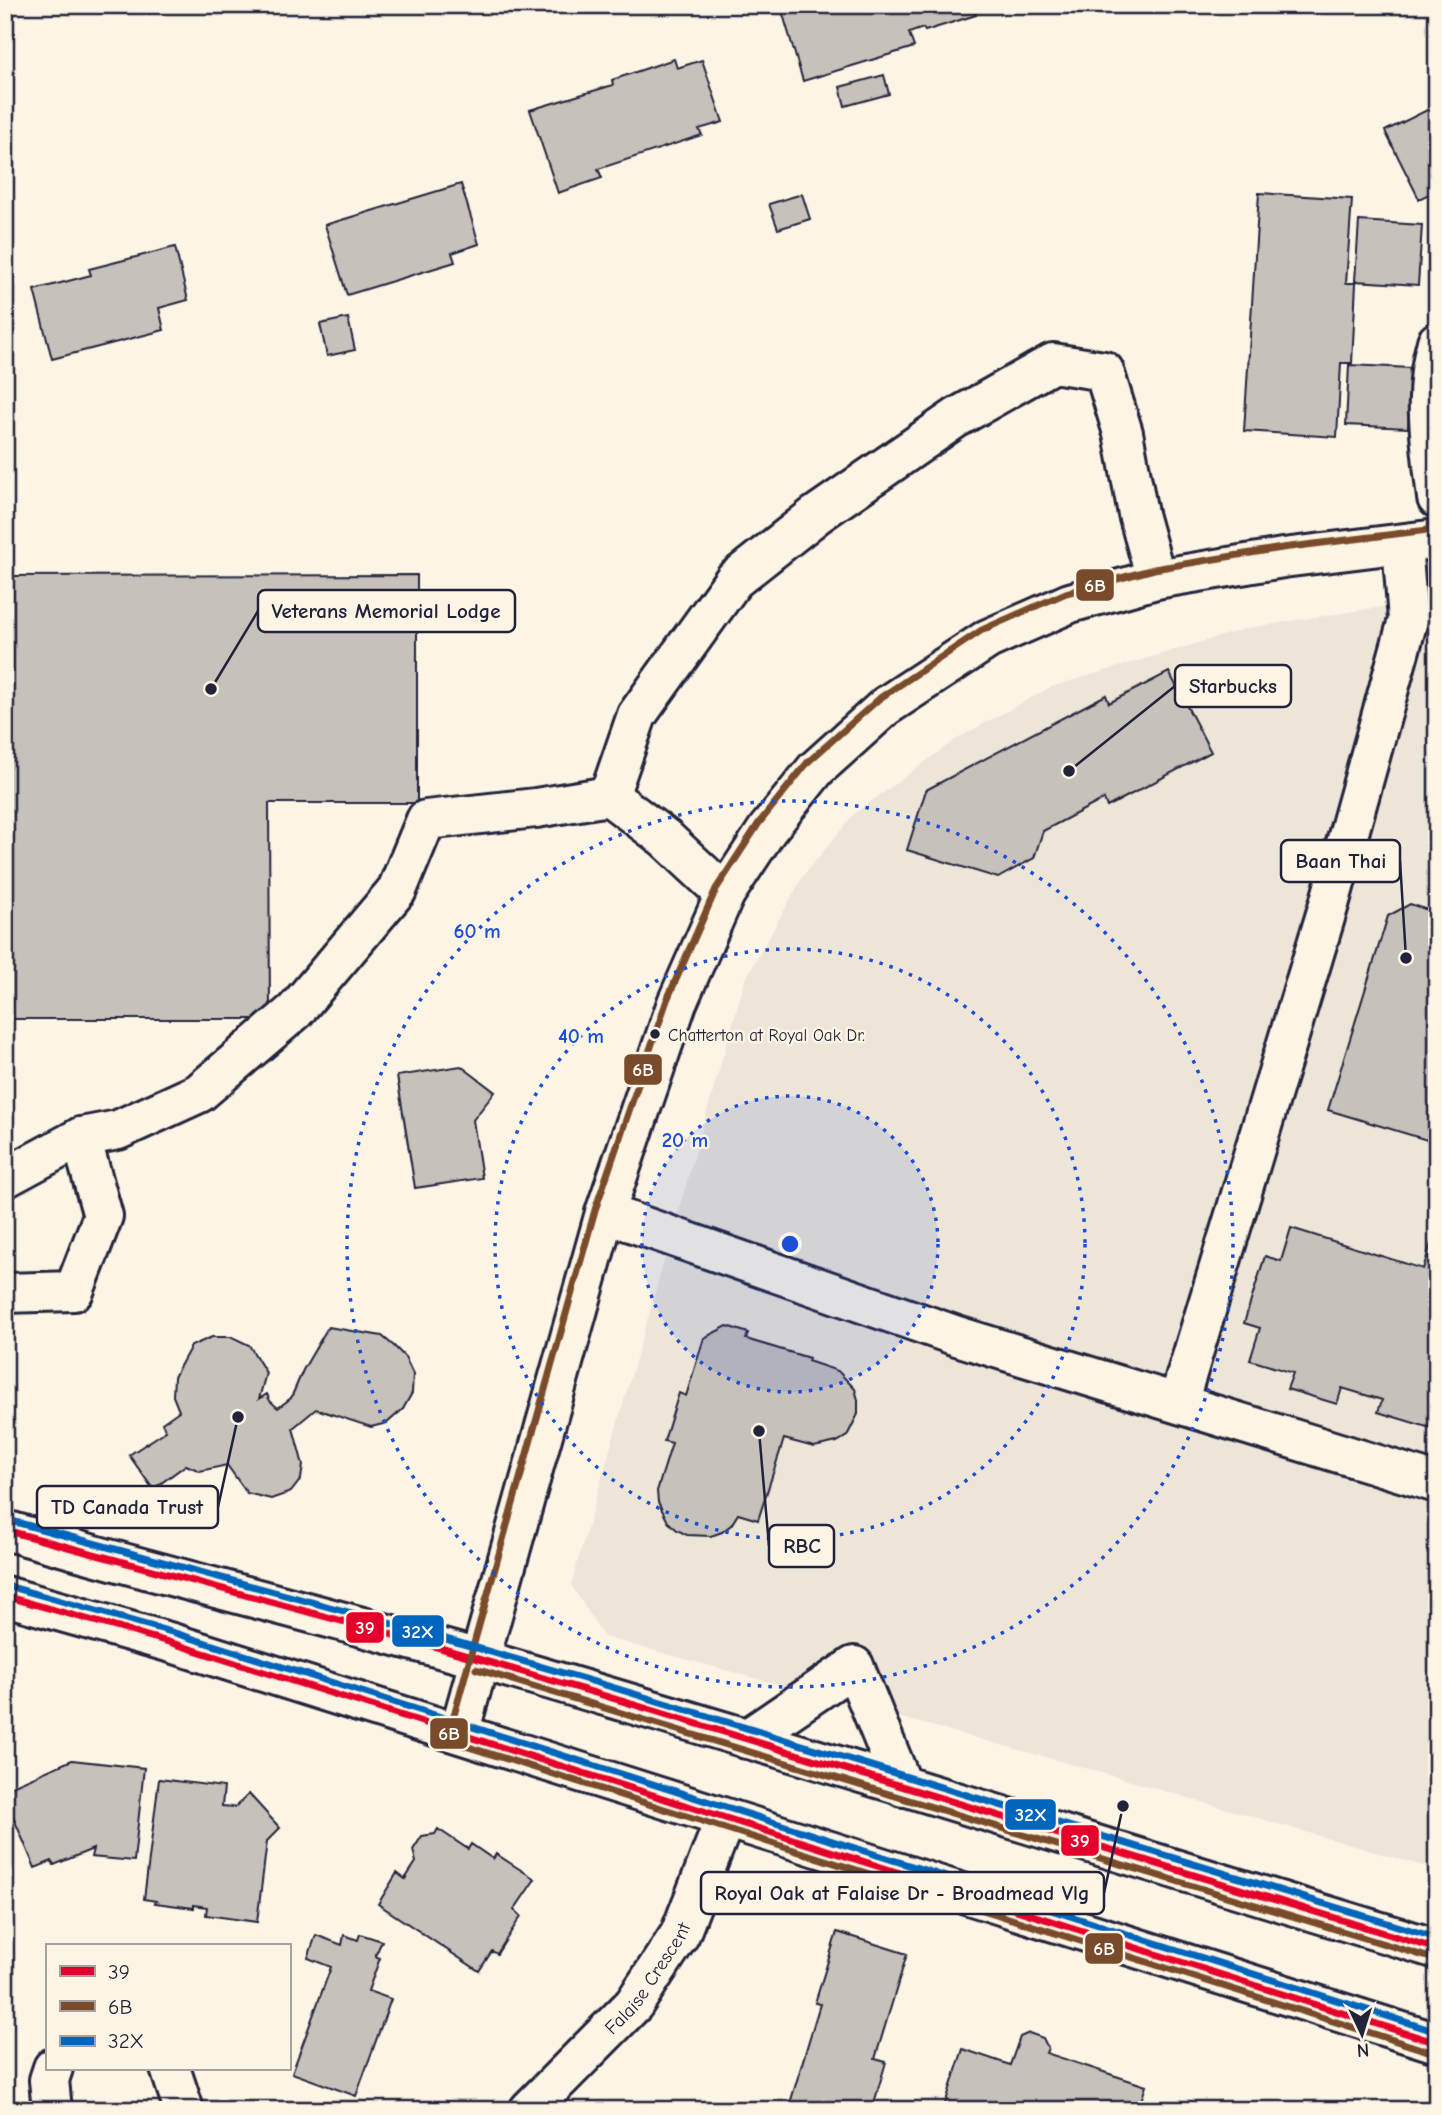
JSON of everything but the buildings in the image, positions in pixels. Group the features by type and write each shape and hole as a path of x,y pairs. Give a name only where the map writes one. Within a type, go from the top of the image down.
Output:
{"main road":[{"path":"1437,342 1430,364 1428,429 1437,498"},
{"path":"609,796 637,715 734,580 816,514 956,418 1053,363 1104,371 1123,433 1138,514 1156,579"},
{"path":"459,1733 604,1213 677,1003 725,894 766,830 816,769 886,706 988,639 1070,603 1156,579 1283,558 1419,541 1408,621 1330,901 1178,1403"},
{"path":"5,1178 81,1137 118,1130 200,1093 295,1011 397,890 426,820 536,808 609,796 665,838 725,894"},
{"path":"5,1293 74,1291 103,1216 81,1137"},
{"path":"604,1213 957,1336 1437,1483"},
{"path":"5,1530 140,1569 479,1659 1437,1949"},
{"path":"5,1596 172,1643 1437,2043"},
{"path":"747,1739 854,1666 904,1787"},
{"name":"Falaise Crescent","path":"546,2104 634,2004 680,1934 725,1819"},
{"path":"52,2070 49,2080 52,2110"},
{"path":"171,2070 184,2110"}],"shaded area":[{"path":"1437,598 1437,1870 1082,1767 604,1637 571,1585 745,980 803,876 854,814 958,738 1051,687 1248,628"}],"transit line":[{"name":"6B","path":"1434,2053 456,1743 451,1740 449,1733 595,1210 667,1000 716,889 759,823 808,762 880,698 982,630 1066,593 1154,569 1282,548 1436,529"},
{"name":"32X","path":"8,1520 425,1633 605,1685 1437,1938"},
{"name":"39","path":"5,1530 423,1643 602,1695 1437,1949"},
{"name":"32X","path":"8,1586 175,1633 1437,2032"},
{"name":"39","path":"5,1596 172,1643 1437,2043"},
{"name":"6B","path":"476,1669 1434,1959"}],"place":[{"name":"Veterans Memorial Lodge","path":"211,689"},
{"name":"Starbucks","path":"1069,771"},
{"name":"Baan Thai","path":"1406,958"},
{"name":"Chatterton at Royal Oak Dr.","path":"655,1034"},
{"name":"TD Canada Trust","path":"238,1417"},
{"name":"RBC","path":"759,1431"},
{"name":"Royal Oak at Falaise Dr - Broadmead Vlg","path":"1123,1806"}]}
